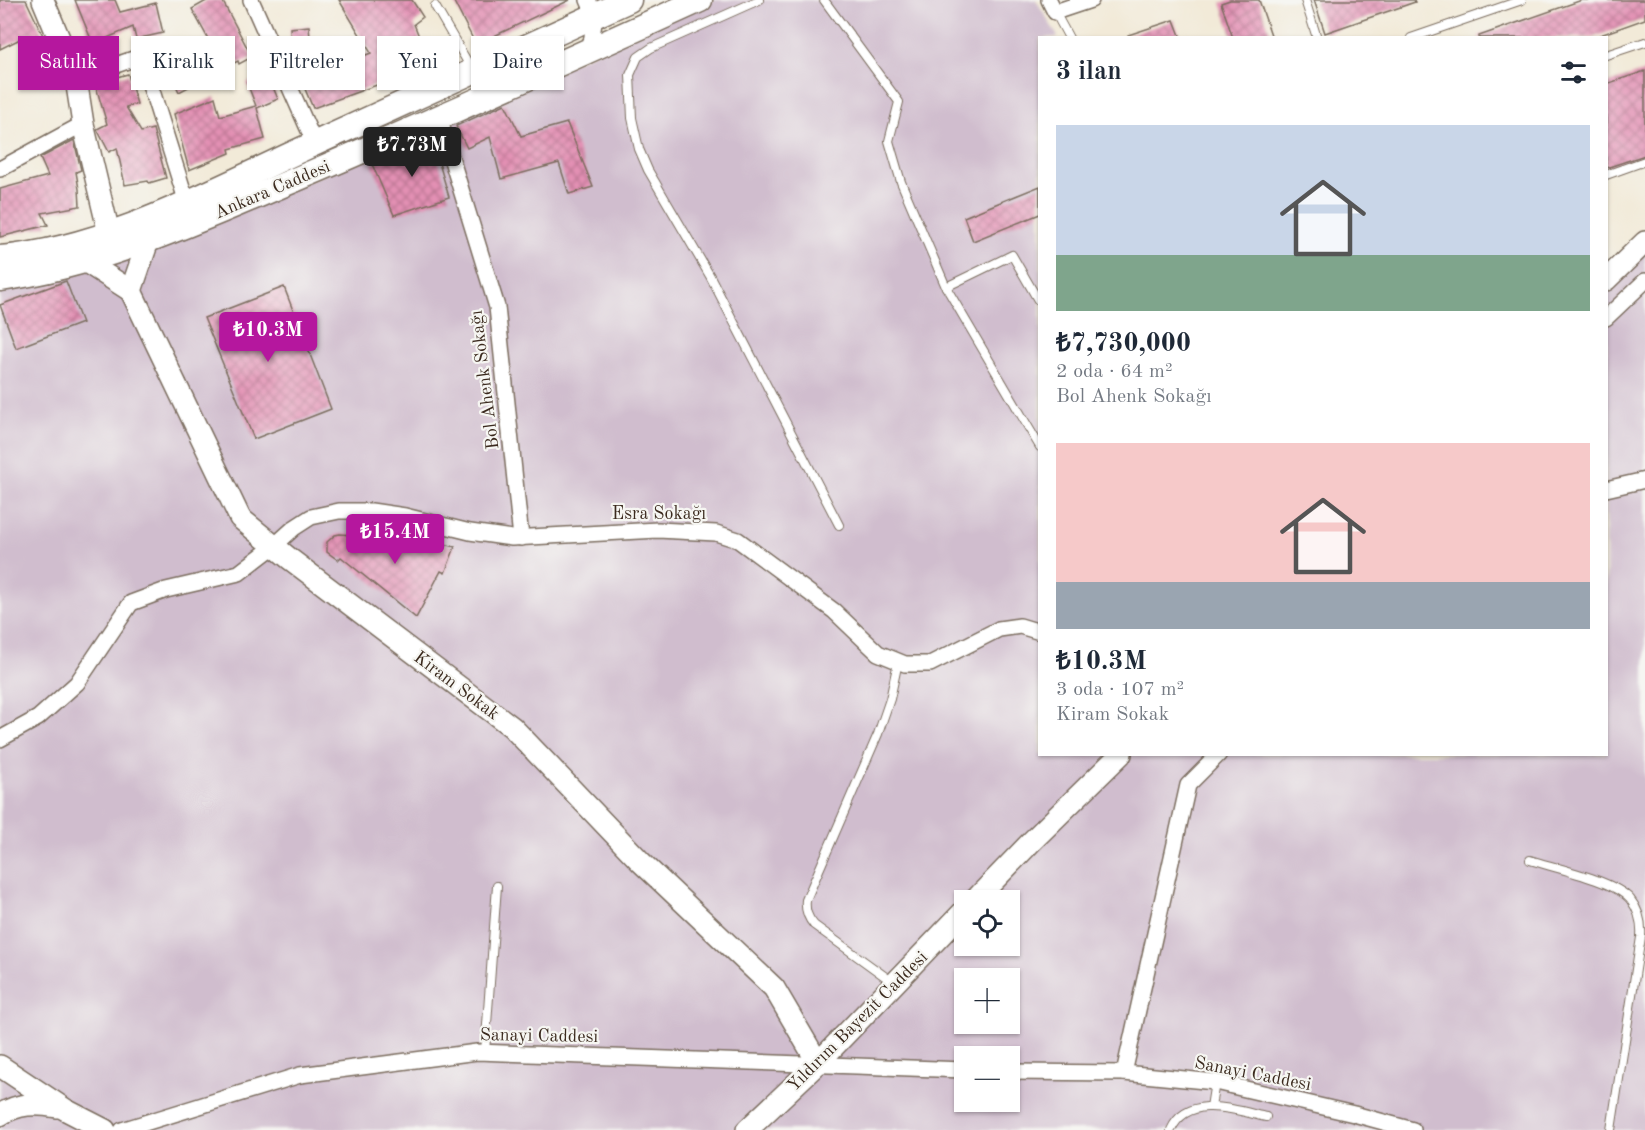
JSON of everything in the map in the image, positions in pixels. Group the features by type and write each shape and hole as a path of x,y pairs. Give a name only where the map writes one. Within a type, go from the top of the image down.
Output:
{"main road":[{"name":"Ankara Caddesi","path":"540,36 592,8 629,0"},
{"name":"Ankara Caddesi","path":"0,279 27,276 86,262 148,241 439,118 700,0"},
{"name":"Ankara Caddesi","path":"0,258 34,254 109,233 187,202 471,73"}],"street":[{"path":"43,0 58,36"},
{"path":"251,0 315,144"},
{"path":"1052,6 1091,0"},
{"path":"590,50 592,8"},
{"path":"119,64 136,58 143,62 187,202"},
{"path":"78,90 83,124 109,233"},
{"name":"Bol Ahenk Sokağı","path":"439,118 497,306 521,538"},
{"path":"0,169 83,124"},
{"path":"86,262 130,291 148,241"},
{"path":"1608,278 1645,242"},
{"path":"1608,316 1645,281"},
{"name":"Kiram Sokak","path":"130,291 240,518 512,727 641,862 774,988 818,1063"},
{"path":"1608,489 1645,480"},
{"name":"Esra Sokağı","path":"0,739 38,718 77,683 130,603 166,590 239,573 311,517 339,511 405,516 470,532 512,538 658,530 716,533 738,540 834,611 878,652 898,662 916,666 930,664 999,628 1020,626 1038,631"},
{"path":"985,890 1119,756"},
{"path":"1124,1073 1188,785 1217,756"},
{"name":"Yıldırım Bayezit Caddesi","path":"747,1130 818,1063 954,921"},
{"name":"Sanayi Caddesi","path":"122,1130 300,1075 485,1053 954,1070"},
{"path":"0,1066 66,1110 105,1130"},
{"name":"Sanayi Caddesi","path":"1020,1071 1124,1073 1215,1082 1392,1127 1413,1130"},
{"path":"0,1115 24,1104 47,1105 66,1110"}],"lane":[{"path":"759,0 651,48 638,57 630,75 632,118 643,160 710,276 839,525"},
{"path":"824,0 899,102 889,141 901,182 946,287 1038,445"},
{"path":"1305,0 1316,36"},
{"path":"1417,36 1522,0"},
{"path":"435,6 471,69"},
{"path":"1052,6 1068,36"},
{"path":"1608,54 1645,42"},
{"path":"1608,174 1645,161"},
{"path":"946,287 1012,255 1038,300"},
{"path":"895,983 814,925 805,907 806,900 878,734 890,699 898,662"},
{"path":"1530,860 1603,882 1625,894 1635,906 1641,921 1641,938 1611,1130"},
{"path":"485,1053 497,886"},
{"path":"1211,1107 1215,1082"},
{"path":"1171,1130 1175,1122 1196,1108 1211,1107 1266,1117"}],"shaded area":[{"path":"713,0 1036,0 1057,36 1038,36 1038,756 1608,756 1608,278 1645,238 1645,1130 0,1130 0,287 156,249 512,90 564,90 564,67"}],"building":[{"path":"0,0 26,0 43,36 18,36 18,40 0,49"},
{"path":"75,0 115,0 120,12 156,3 163,33 135,36 133,27 112,36 90,36"},
{"path":"208,0 222,0 247,48 247,60 239,64 238,61 235,62 235,36 207,36 192,9"},
{"path":"339,0 412,0 423,17 414,24 419,36 377,36 377,85 365,89 365,55 371,53 365,43 365,36 361,36"},
{"path":"453,0 570,0 494,36 471,36"},
{"path":"1230,0 1259,0 1271,36 1232,36 1221,3"},
{"path":"1314,0 1414,0 1415,2 1325,33"},
{"path":"1582,0 1645,0 1645,19 1598,36 1479,36"},
{"path":"1174,20 1180,36 1128,36"},
{"path":"309,26 310,36 291,36 290,28"},
{"path":"1645,71 1645,155 1608,167 1608,83"},
{"path":"128,74 137,104 126,107 141,132 153,129 166,178 149,183 148,181 125,185 117,148 109,152 97,129 107,124 97,90 119,90 119,76"},
{"path":"250,90 274,90 278,99 257,108 265,139 229,149 230,153 189,170 174,114 215,97 220,116 256,106"},
{"path":"305,90 363,90 313,108"},
{"path":"505,104 521,136 567,123 593,187 569,194 559,163 501,179 490,137 467,148 456,126"},
{"path":"432,139 449,197 394,215 372,164"},
{"path":"74,140 81,170 76,172 80,206 42,213 48,225 0,237 0,189 48,176 40,158"},
{"path":"1038,187 1038,215 973,241 964,217"},
{"path":"66,281 82,323 16,348 0,305"},
{"path":"284,287 331,409 254,439 204,318"},
{"path":"340,534 438,542 455,547 445,573 441,571 416,618 341,557 338,560 327,552 327,542"}]}
